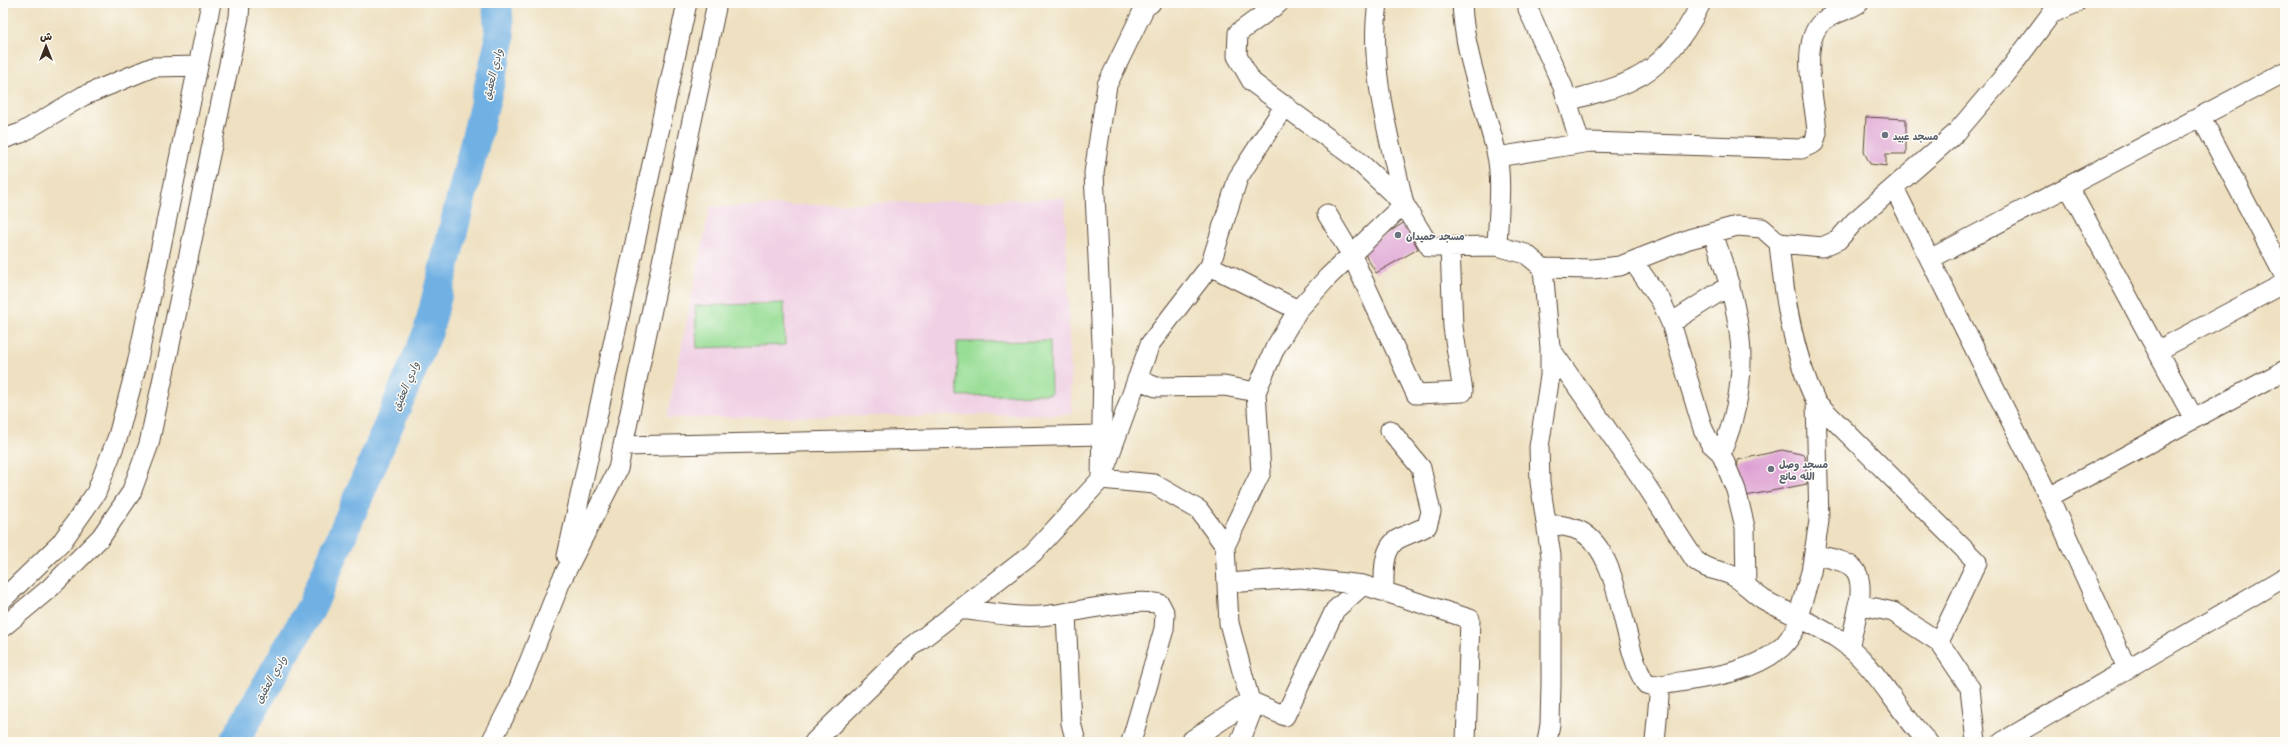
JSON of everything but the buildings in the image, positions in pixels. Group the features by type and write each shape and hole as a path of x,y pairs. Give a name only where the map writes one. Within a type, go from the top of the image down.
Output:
{"street":[{"path":"3,599 65,537 96,493 118,436 137,364 211,3"},
{"path":"3,627 50,588 101,537 131,493 149,444 239,18 240,3"},
{"path":"561,581 602,385 687,3"},
{"path":"491,742 518,690 561,581 618,469 717,3"},
{"path":"1101,479 1103,364 1094,173 1107,85 1145,7 1152,3"},
{"path":"1279,3 1238,33 1237,56 1252,82 1355,158 1404,204 1430,247 1497,246 1526,254 1543,268 1592,270 1620,266 1688,239 1737,226 1762,228 1779,243 1822,247 1838,240 1854,222 1955,134 2006,74 2051,14 2076,3"},
{"path":"1378,3 1374,28 1382,103 1404,204"},
{"path":"1462,3 1470,62 1497,157 1497,246"},
{"path":"1568,101 1632,80 1652,68 1671,50 1691,23 1701,3"},
{"path":"1497,157 1580,143 1622,142 1770,149 1807,147 1814,143 1817,133 1809,56 1814,37 1825,19 1859,3"},
{"path":"1528,9 1558,74 1568,101 1580,143"},
{"path":"3,139 21,133 83,96 153,67 198,66"},
{"path":"1930,259 2285,72"},
{"path":"814,742 910,648 1033,553 1101,479 1150,344 1210,266 1238,178 1285,105"},
{"path":"2201,117 2285,277"},
{"path":"2068,186 2194,419"},
{"path":"1894,188 2049,497 2128,669"},
{"path":"1240,742 1253,702 1230,623 1225,546 1261,472 1256,392 1274,348 1298,310 1351,254 1404,204"},
{"path":"1327,214 1351,254 1416,394 1463,392 1453,327 1450,246"},
{"path":"1713,232 1730,285 1739,321 1742,353 1737,402 1730,433 1721,453"},
{"path":"1779,243 1783,290 1806,381 1816,402 1977,562 1939,642"},
{"path":"1633,261 1661,301 1671,323 1703,430 1710,442 1721,453 1736,490 1745,527 1746,586"},
{"path":"1210,266 1298,310"},
{"path":"1543,268 1550,348 1550,376 1539,447 1540,482 1552,556 1552,684 1550,724 1547,742"},
{"path":"2157,351 2285,283"},
{"path":"1671,323 1730,285"},
{"path":"1550,348 1647,486 1695,560 1705,568 1732,575 1764,600 1839,640 1893,696 1919,733 1928,742"},
{"path":"2049,497 2285,370"},
{"path":"1137,380 1156,387 1224,386 1256,392"},
{"path":"1547,524 1580,531 1600,553 1619,599 1638,673 1646,684 1660,684 1730,673 1758,663 1783,646 1800,618 1814,554 1819,521 1816,402"},
{"path":"1384,592 1385,567 1392,545 1397,540 1427,526 1431,512 1421,468 1390,430"},
{"path":"623,446 1102,435"},
{"path":"1101,479 1154,484 1199,510 1225,546"},
{"path":"1814,554 1844,562 1858,574 1861,581 1858,604 1848,648"},
{"path":"2002,742 2285,576"},
{"path":"1227,582 1302,578 1363,585 1470,619 1466,742"},
{"path":"1253,702 1285,716 1334,610 1363,585"},
{"path":"960,609 1038,616 1151,602 1160,604 1165,614 1164,629 1131,742"},
{"path":"1858,604 1893,612 1939,642 1970,688 1976,742"},
{"path":"1066,613 1071,723 1076,742"},
{"path":"1656,742 1660,684"},
{"path":"1189,742 1253,702"}],"shaded area":[{"path":"1065,198 1072,414 667,418 710,207"}],"green space":[{"path":"784,303 785,345 697,348 695,306"},
{"path":"1050,341 1051,394 958,396 957,342"}],"waterway":[{"name":"وادي العقيق","path":"234,742 312,606 428,332 500,41 497,3"}],"place":[{"name":"مسجد عبيد","path":"1885,135"},
{"name":"مسجد حميدان","path":"1398,235"},
{"name":"مسجد وصل الله مانع","path":"1771,469"}]}
